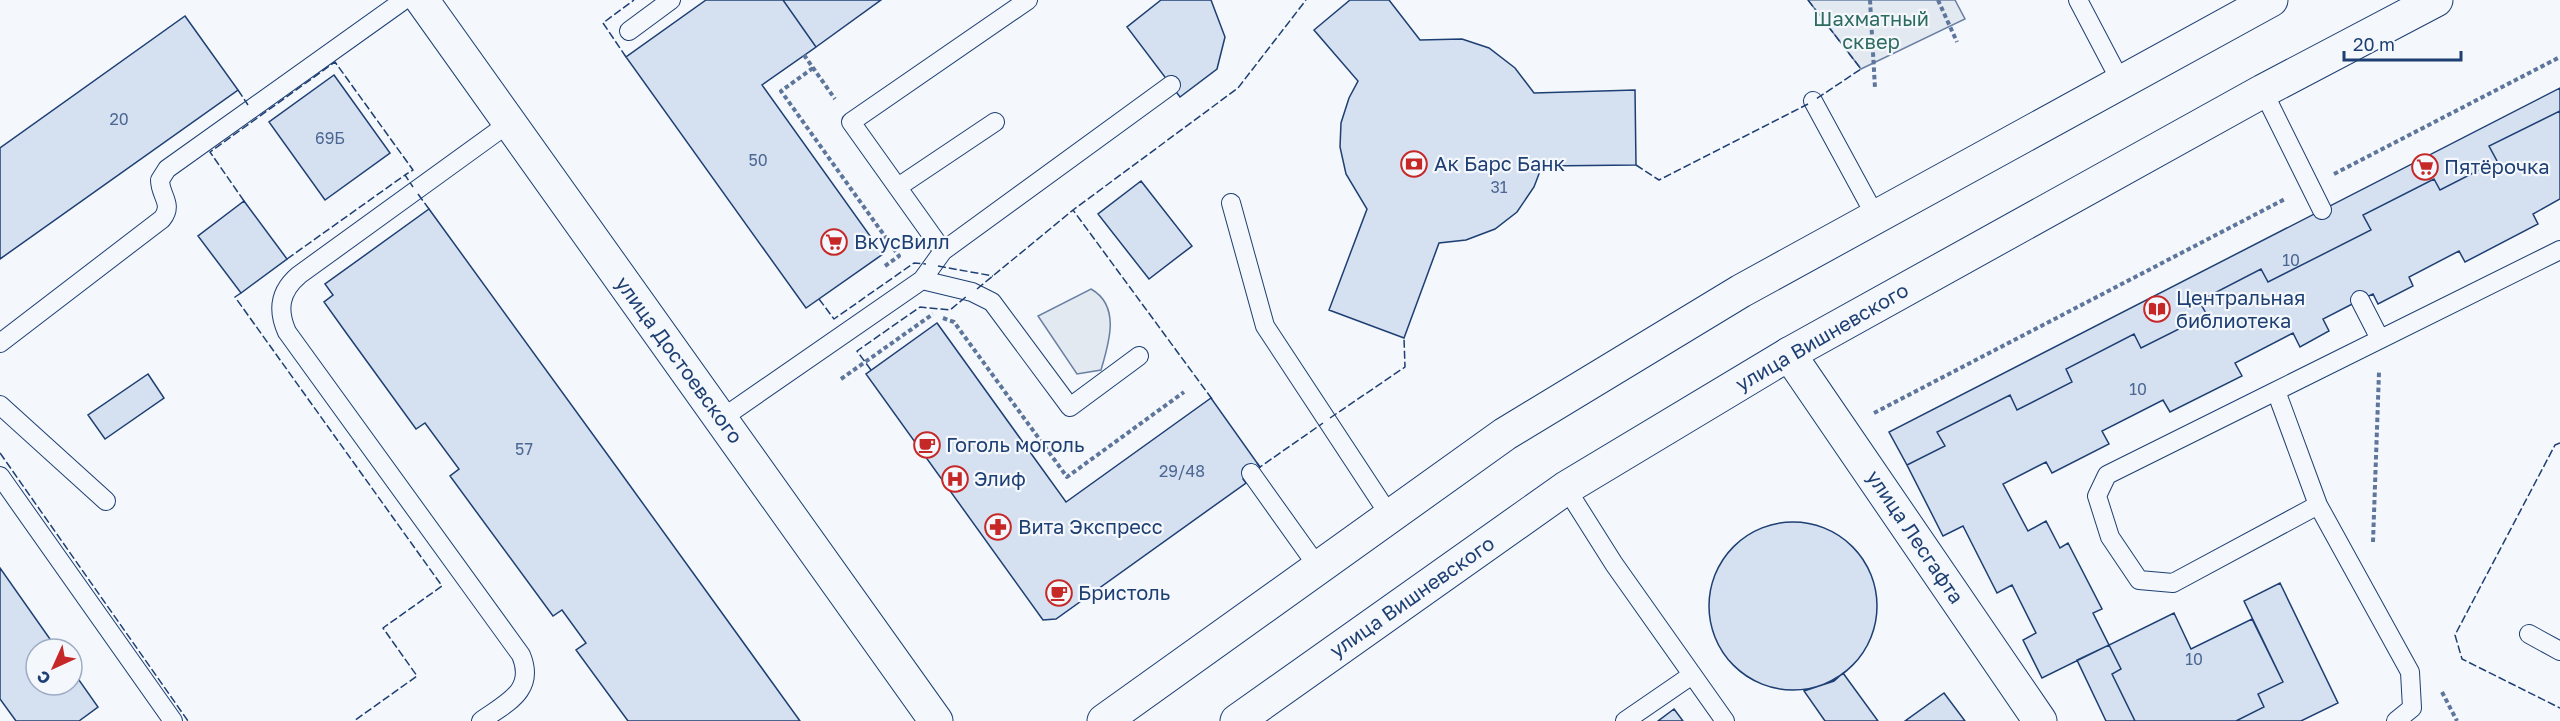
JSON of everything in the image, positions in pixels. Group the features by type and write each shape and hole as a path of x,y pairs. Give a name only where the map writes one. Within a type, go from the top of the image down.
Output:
{"main road":[{"path":"1104,721 1505,434 1741,291 2271,0"},
{"name":"улица Вишневского","path":"1237,721 1566,488 1789,354 2263,91 2436,0"},
{"name":"улица Достоевского","path":"419,1 509,123 936,721"},
{"name":"улица Лесгафта","path":"1789,354 2040,721"}],"lane":[{"path":"629,31 671,0"},
{"path":"943,251 851,122 1028,0"},
{"path":"2078,0 2121,82"},
{"path":"0,343 162,219 166,214 168,202 160,180 167,169 419,1"},
{"path":"721,419 922,280 943,251 1171,85"},
{"path":"2263,91 2322,210"},
{"path":"1813,101 1876,216"},
{"path":"898,187 995,122"},
{"path":"481,721 515,696 523,686 525,666 521,655 287,332 281,317 280,304 285,291 299,275 509,123"},
{"path":"1231,203 1265,326 1390,516"},
{"path":"2319,506 2173,583 2139,580 2110,537 2097,496 2107,475 2560,250"},
{"path":"922,280 972,292 992,302 1070,407 1139,356"},
{"path":"2360,300 2380,339"},
{"path":"2276,391 2319,506 2410,672 2412,708 2396,721"},
{"path":"0,405 106,501"},
{"path":"1251,473 1317,567"},
{"path":"0,476 173,721"},
{"path":"1566,488 1614,564 1725,721"},
{"path":"2529,634 2560,651"},
{"path":"1625,721 1692,675"}],"path":[{"path":"1870,0 1875,88"},
{"path":"1938,0 1957,42"},
{"path":"804,56 851,122"},
{"path":"1872,415 2560,57"},
{"path":"813,68 780,91 899,256 880,269"},
{"path":"841,379 932,314 954,322 1067,477 1184,392"},
{"path":"2373,554 2380,339"},
{"path":"2437,681 2457,721"}],"green space":[{"name":"Шахматный сквер","path":"1808,0 1955,0 1965,19 1861,69"},
{"path":"1091,289 1106,305 1109,315 1109,337 1101,370 1077,374 1038,316"}],"building":[{"path":"706,0 783,0 816,47 762,85 883,254 806,308 626,57"},
{"path":"783,0 881,0 816,47"},
{"path":"1161,0 1211,0 1225,37 1217,69 1180,97 1127,27"},
{"path":"1350,0 1389,0 1420,40 1462,39 1489,48 1515,68 1534,93 1635,90 1636,165 1542,166 1534,187 1517,212 1495,229 1466,240 1439,243 1404,338 1329,310 1367,209 1346,174 1340,147 1341,123 1349,98 1358,81 1314,30"},
{"path":"185,16 238,90 0,259 0,148"},
{"path":"334,75 390,153 325,200 269,122"},
{"path":"2560,88 2560,111 2489,146 2497,161 2440,190 2434,179 2363,215 2371,230 2268,282 2261,269 2199,301 2207,315 2141,348 2134,334 2066,369 2072,382 2017,410 2010,395 1937,432 1945,446 1907,465 1889,432"},
{"path":"2560,111 2560,199 2533,214 2538,224 2465,262 2459,251 2409,277 2413,286 2378,304 2373,294 2323,319 2329,331 2300,347 2293,333 2235,363 2242,376 2170,412 2163,400 2102,431 2109,444 2052,473 2046,462 2003,484 2028,531 2046,521 2060,548 2068,543 2102,609 2093,613 2109,645 2042,678 2023,640 2036,633 2012,585 1997,593 1963,526 1943,536 1907,465 1945,446 1937,432 2010,395 2017,410 2072,382 2066,369 2134,334 2141,348 2207,315 2199,301 2261,269 2268,282 2371,230 2363,215 2434,179 2440,190 2497,161 2489,146"},
{"path":"1141,181 1192,246 1149,279 1098,214"},
{"path":"244,201 287,259 241,293 198,236"},
{"path":"429,209 800,721 628,721 576,650 586,643 562,610 553,616 450,476 459,469 425,423 416,429 347,334 324,302 333,295 325,284"},
{"path":"937,323 1066,502 1211,398 1260,467 1243,479 1246,483 1056,619 1043,620 866,374"},
{"path":"148,374 164,398 105,439 88,415"},
{"path":"1793,522 1825,529 1840,536 1852,547 1863,559 1870,574 1877,606 1870,638 1863,653 1852,665 1840,676 1825,683 1793,690 1761,683 1746,676 1734,665 1723,653 1716,638 1709,606 1716,574 1723,559 1734,547 1746,536 1761,529"},
{"path":"0,568 49,637 24,637 24,697 84,697 84,687 98,707 79,721 16,721 0,699"},
{"path":"0,568 49,637 24,637 24,697 84,697 84,687 98,707 79,721 16,721 0,699"},
{"path":"2280,583 2338,703 2301,721 2236,721 2264,707 2258,694 2283,682 2244,601"},
{"path":"2174,613 2191,649 2252,619 2283,682 2258,694 2264,707 2236,721 2135,721 2112,674 2121,669 2109,645"},
{"path":"2109,645 2121,669 2112,674 2135,721 2106,721 2077,660"},
{"path":"1843,673 1878,721 1825,721 1804,691 1834,681"},
{"path":"1944,693 1965,721 1905,721"},
{"path":"1674,709 1683,721 1658,721"}],"fence":[{"path":"626,57 603,23 634,0"},
{"path":"1212,399 1073,210 1238,88 1306,0"},
{"path":"1808,0 1861,69 1816,99"},
{"path":"244,201 210,152 335,62 413,170 405,175"},
{"path":"238,90 248,105"},
{"path":"1636,165 1659,180 1808,104"},
{"path":"287,259 405,175 413,187"},
{"path":"418,194 429,209"},
{"path":"977,289 1073,210"},
{"path":"819,299 834,319 914,263 926,264"},
{"path":"938,266 993,276"},
{"path":"241,293 235,297 442,586 383,628 417,676 354,721"},
{"path":"871,370 857,351 920,307 950,310 967,296"},
{"path":"1330,418 1405,367 1404,338"},
{"path":"1257,463 1260,467 1323,423"},
{"path":"2560,443 2555,445 2455,635 2462,659 2560,708"},
{"path":"0,453 188,721"}],"place":[{"name":"Ак Барс Банк","path":"1414,164"},
{"name":"Пятёрочка","path":"2425,167"},
{"name":"ВкусВилл","path":"834,242"},
{"name":"Центральная библиотека","path":"2157,309"},
{"name":"Гоголь моголь","path":"927,445"},
{"name":"Элиф","path":"955,479"},
{"name":"Вита Экспресс","path":"998,527"},
{"name":"Бристоль","path":"1059,593"}]}
